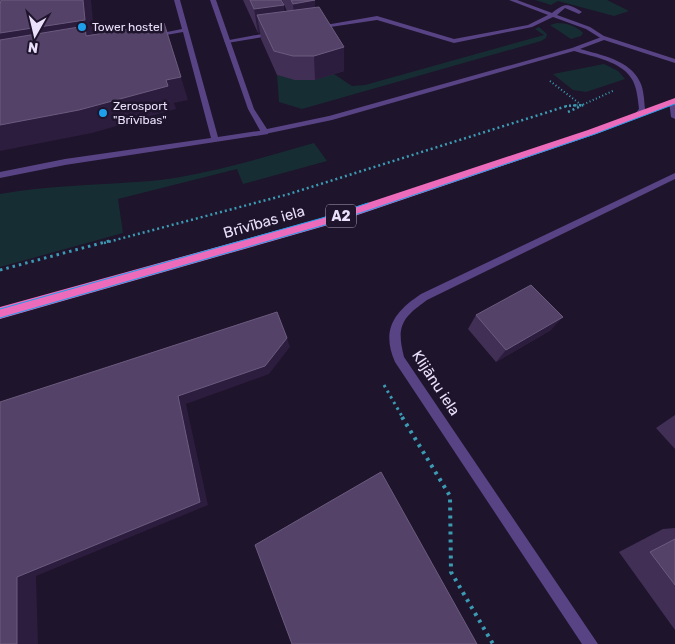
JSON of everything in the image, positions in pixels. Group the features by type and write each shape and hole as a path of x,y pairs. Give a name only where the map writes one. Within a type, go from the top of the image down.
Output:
{"highway":[{"name":"Brīvības iela","path":"0,313 324,222 592,132 673,101"}],"street":[{"path":"177,0 215,140"},
{"path":"213,0 226,42 251,109 265,132"},
{"path":"512,0 588,28 604,38 675,61"},
{"path":"309,28 377,18 454,41 530,26 552,15 564,6 579,12"},
{"path":"146,36 184,30"},
{"path":"226,42 284,32"},
{"path":"0,174 66,162 265,132 330,118 574,49 604,38"},
{"path":"574,49 606,59 625,68 636,81 642,110 638,114"},
{"path":"673,101 675,117"},
{"name":"Klijānu iela","path":"591,644 399,359 394,342 396,324 404,310 424,297 675,176"}],"path":[{"path":"0,270 289,194 567,106 581,105"},
{"path":"408,372 383,386 450,496 451,572 493,644"}],"shaded area":[{"path":"535,0 607,0 629,11 614,16 558,1 551,5"},
{"path":"557,23 571,25 583,33 581,36 571,39 550,25"},
{"path":"539,27 547,34 546,38 541,41 302,109 279,102 277,75 306,79 334,74 352,86 365,85 544,35 535,29"},
{"path":"604,64 618,71 625,79 586,92 573,90 553,74"},
{"path":"314,143 327,161 243,184 237,169 118,199 123,233 0,267 0,194 57,187 151,181 193,175"}],"building":[{"path":"1,0 83,0 85,20 0,33"},
{"path":"250,0 281,0 284,5 254,9"},
{"path":"291,0 315,0 293,4"},
{"path":"319,7 344,47 314,56 293,56 274,51 257,15"},
{"path":"164,23 181,77 166,80 168,86 79,110 0,125 0,40 85,26 86,36"},
{"path":"531,285 563,317 506,350 476,315"},
{"path":"277,312 287,338 265,366 178,396 200,502 17,577 17,644 0,644 0,402"},
{"path":"381,472 477,644 292,644 255,545"},
{"path":"675,539 675,585 650,552"}],"tram line":[{"path":"0,318 325,225 595,134 675,104"},
{"path":"0,309 322,218 368,203"}],"place":[{"name":"Tower hostel","path":"82,27"},
{"name":"Zerosport \"Brīvības\"","path":"103,113"}]}
